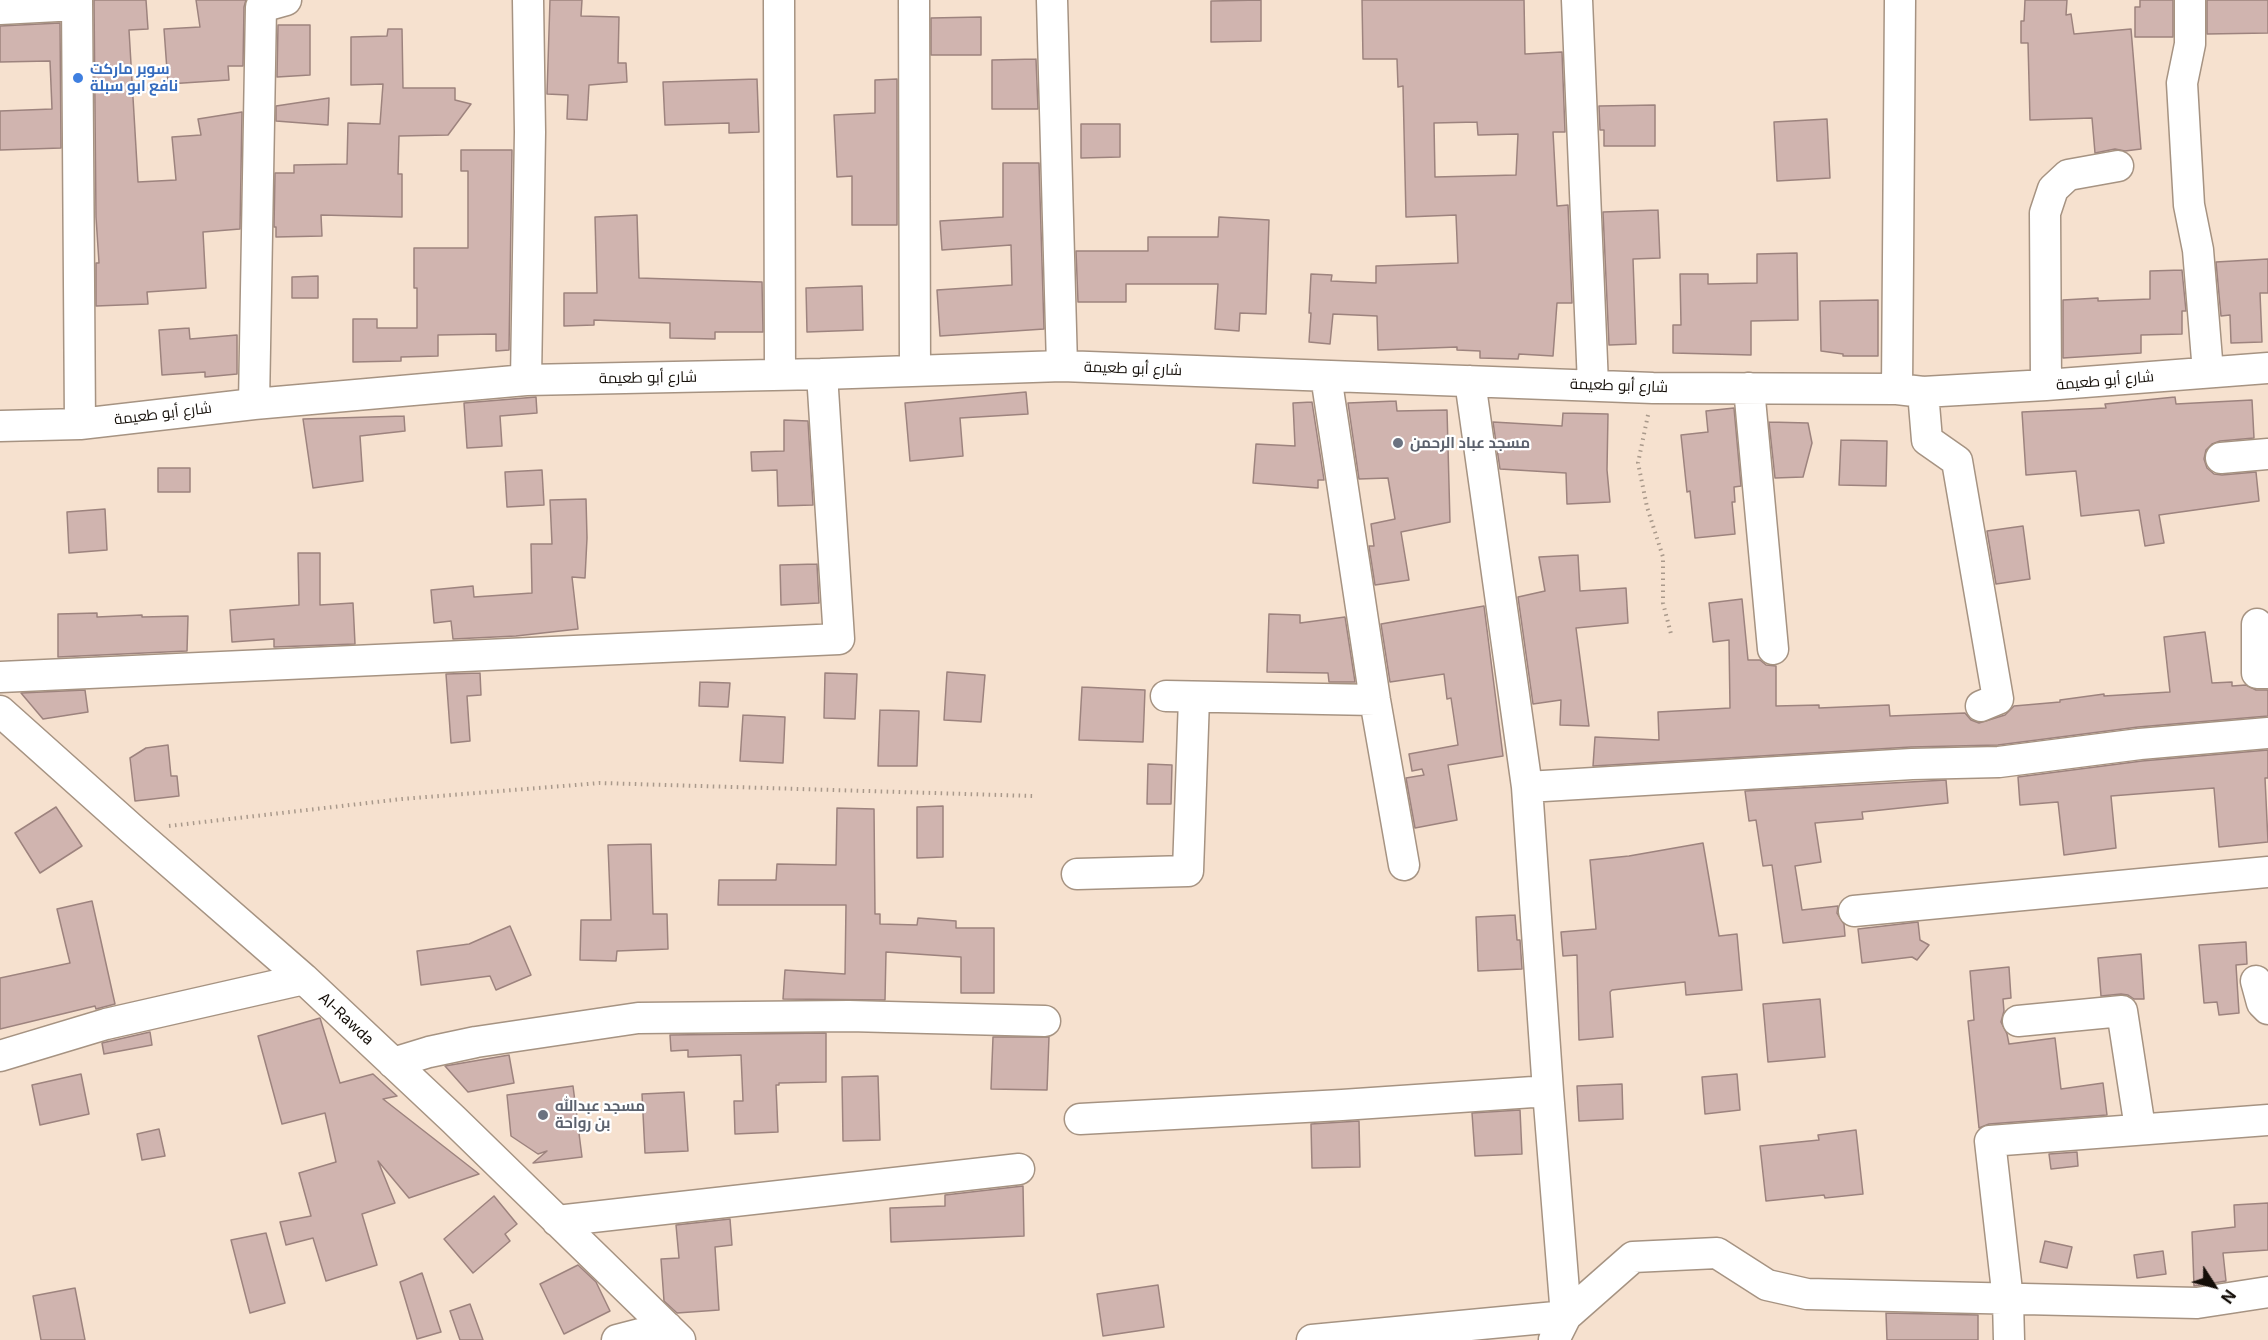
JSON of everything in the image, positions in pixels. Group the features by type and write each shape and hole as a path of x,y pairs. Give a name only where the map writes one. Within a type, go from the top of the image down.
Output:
{"street":[{"path":"254,404 261,7 286,0"},
{"path":"526,380 530,132 528,0"},
{"path":"779,0 780,375"},
{"path":"914,0 915,371"},
{"path":"1052,0 1062,366"},
{"path":"1577,0 1593,384"},
{"path":"1900,0 1910,390 1927,440 1957,461 1998,699 1981,706"},
{"path":"2190,0 2190,44 2182,84 2189,205 2198,250 2208,372"},
{"path":"0,9 77,2 80,424"},
{"path":"2046,386 2045,213 2053,189 2067,175 2118,166"},
{"name":"شارع أبو طعيمة","path":"0,426 80,424 254,404 526,380 1062,366 1653,388 1910,390 2046,386 2268,368"},
{"path":"0,677 839,639 822,374"},
{"path":"1326,376 1375,700 1404,865"},
{"path":"1470,381 1527,787 1548,1090 1560,1328"},
{"path":"1749,388 1773,649"},
{"path":"2221,458 2268,453"},
{"path":"2257,624 2257,674 2268,673"},
{"path":"1077,874 1188,871 1180,697 1375,700"},
{"name":"Al-Rawda","path":"0,711 304,979 673,1333"},
{"path":"1527,787 1912,764 1999,762 2140,744 2268,733"},
{"path":"1854,910 2268,872"},
{"path":"0,1056 106,1024 304,979"},
{"path":"2256,981 2262,1003 2268,1009"},
{"path":"2018,1022 2122,1011 2140,1128"},
{"path":"393,1063 429,1052 476,1042 639,1018 849,1016 1045,1021"},
{"path":"1080,1119 1342,1105 1548,1090"},
{"path":"2009,1340 2008,1300 1990,1141 2268,1120"},
{"path":"557,1221 1018,1169"},
{"path":"1312,1340 1560,1328 1633,1257 1717,1253 1767,1285 1807,1294 2197,1303 2268,1292"},
{"path":"617,1340 673,1333"}],"path":[{"path":"1653,388 1638,463 1647,507 1663,557 1663,603 1671,634"},
{"path":"133,830 402,799 600,783 1034,796"}],"building":[{"path":"94,0 146,0 148,29 129,30 138,182 176,180 172,137 201,135 198,119 242,112 240,229 203,232 206,288 147,292 148,304 96,306 96,263 99,263 96,217"},
{"path":"196,0 246,0 243,66 228,66 229,80 168,84 164,29 200,27"},
{"path":"550,0 582,0 581,16 619,17 618,63 626,63 627,82 589,85 587,120 567,119 568,95 547,94"},
{"path":"1261,0 1261,41 1211,42 1211,1"},
{"path":"1362,0 1524,0 1525,54 1562,52 1565,132 1553,132 1557,206 1568,205 1572,303 1557,303 1553,356 1519,354 1518,359 1480,358 1480,351 1457,350 1457,347 1378,350 1377,316 1333,314 1330,344 1309,342 1311,274 1332,275 1331,281 1376,283 1376,266 1458,263 1456,215 1406,217 1403,86 1398,87 1397,59 1363,59","holes":["1477,122 1478,135 1518,134 1516,175 1435,177 1434,123"]},
{"path":"2025,0 2067,0 2066,15 2071,14 2074,34 2131,29 2141,149 2125,151 2115,149 2095,153 2092,118 2030,120 2028,43 2021,43 2021,21 2024,21"},
{"path":"2140,0 2173,0 2173,37 2135,37 2135,7 2140,7"},
{"path":"2207,0 2268,0 2268,33 2207,34"},
{"path":"981,17 981,55 931,55 931,18"},
{"path":"60,23 61,148 0,150 0,111 52,109 50,61 0,62 0,26"},
{"path":"278,25 310,25 310,75 277,77"},
{"path":"388,29 402,29 403,88 455,88 455,100 471,104 448,135 399,136 398,174 402,174 402,217 321,215 322,236 276,237 276,227 274,227 275,173 294,173 294,165 347,164 348,123 380,124 383,84 351,85 351,37 387,36"},
{"path":"1036,59 1038,109 992,109 992,60"},
{"path":"757,79 759,132 729,133 729,123 665,125 663,82"},
{"path":"897,79 897,225 852,225 852,176 837,177 834,115 875,113 875,80"},
{"path":"329,98 328,125 276,121 276,106"},
{"path":"1655,105 1655,146 1604,146 1604,130 1600,130 1599,106"},
{"path":"1827,119 1830,178 1777,181 1774,122"},
{"path":"1081,124 1120,124 1120,157 1081,158"},
{"path":"461,150 512,150 509,350 496,351 496,334 438,335 438,356 401,357 401,361 353,362 353,319 377,319 377,328 417,328 414,248 468,248 468,171 461,171"},
{"path":"1003,163 1039,163 1044,329 940,336 937,290 1012,285 1011,245 942,250 940,221 1003,217"},
{"path":"1658,210 1660,258 1633,259 1636,344 1609,345 1603,212"},
{"path":"637,215 639,278 762,282 763,332 715,332 715,339 670,338 670,323 594,320 594,325 564,326 564,293 597,293 595,217"},
{"path":"1219,217 1269,220 1266,314 1240,313 1239,331 1215,329 1218,284 1126,284 1126,302 1078,302 1076,251 1148,251 1148,237 1218,237"},
{"path":"1797,253 1798,320 1751,321 1751,355 1673,353 1673,325 1681,325 1680,274 1708,274 1708,284 1757,283 1757,254"},
{"path":"2268,259 2268,293 2260,293 2262,342 2231,343 2230,315 2221,316 2216,262"},
{"path":"2182,270 2186,311 2182,311 2182,334 2141,335 2141,353 2063,358 2063,300 2150,299 2150,271"},
{"path":"318,276 318,298 292,298 292,277"},
{"path":"862,286 863,330 807,332 806,288"},
{"path":"1878,300 1878,356 1843,356 1843,354 1821,351 1820,301"},
{"path":"189,328 190,339 237,335 237,374 205,377 205,372 162,375 159,330"},
{"path":"1026,392 1028,414 960,418 963,456 910,461 905,403"},
{"path":"536,397 537,413 500,416 502,446 467,448 464,403"},
{"path":"2175,397 2176,404 2252,400 2254,438 2220,441 2212,444 2206,450 2204,459 2207,468 2214,474 2256,472 2259,501 2159,515 2164,543 2145,546 2139,510 2081,516 2076,471 2026,475 2022,412 2106,408 2105,404"},
{"path":"1396,401 1397,411 1447,410 1450,522 1401,532 1409,580 1375,585 1369,546 1374,546 1371,524 1395,519 1388,478 1359,479 1348,403"},
{"path":"1312,402 1324,480 1318,480 1318,488 1253,483 1256,444 1295,446 1293,403"},
{"path":"1734,408 1741,486 1734,487 1735,502 1732,502 1735,534 1695,538 1681,435 1708,432 1706,411"},
{"path":"1563,413 1608,414 1607,470 1610,502 1567,504 1566,473 1500,469 1493,422 1562,426"},
{"path":"404,416 405,431 360,436 363,481 313,488 303,419"},
{"path":"784,420 808,421 813,505 778,506 777,470 752,471 751,452 784,451"},
{"path":"1769,422 1808,423 1812,443 1803,477 1775,478"},
{"path":"1841,440 1887,441 1886,486 1839,485"},
{"path":"158,468 190,468 190,492 158,492"},
{"path":"542,470 544,505 507,507 505,472"},
{"path":"586,499 585,578 572,577 578,629 516,636 453,639 451,621 434,623 431,590 473,586 474,597 532,593 531,544 552,544 550,500"},
{"path":"105,509 107,550 69,553 67,512"},
{"path":"2023,526 2030,579 1996,584 1987,531"},
{"path":"298,553 320,553 320,605 353,603 355,644 274,647 274,639 232,642 230,610 299,605"},
{"path":"1578,555 1580,591 1626,588 1628,623 1576,628 1589,726 1560,725 1561,700 1533,704 1518,597 1545,591 1539,557"},
{"path":"817,564 819,603 781,605 780,565"},
{"path":"1742,599 1748,660 1760,660 1766,665 1776,666 1776,706 1819,705 1819,708 1889,705 1890,716 1965,713 1971,720 1979,723 2005,715 2014,706 2060,702 2060,700 2104,694 2104,696 2170,692 2164,637 2205,632 2212,683 2232,682 2232,686 2246,685 2256,690 2268,690 2268,716 2138,727 1998,745 1911,747 1593,766 1595,737 1659,740 1658,712 1730,708 1729,640 1713,642 1709,603"},
{"path":"1484,606 1503,756 1448,765 1457,820 1415,828 1406,778 1424,775 1422,769 1412,771 1409,754 1458,745 1451,698 1447,699 1444,674 1390,682 1381,624"},
{"path":"97,613 97,617 188,616 187,651 58,657 58,614"},
{"path":"1269,614 1300,615 1300,623 1345,617 1355,682 1329,682 1328,673 1267,672"},
{"path":"947,672 985,675 981,722 944,720"},
{"path":"480,673 481,695 467,696 470,741 451,743 446,674"},
{"path":"825,673 857,674 855,719 824,718"},
{"path":"700,682 730,683 728,707 699,706"},
{"path":"1082,687 1145,690 1143,742 1079,740"},
{"path":"85,690 88,712 43,719 21,693"},
{"path":"880,710 919,711 917,766 878,766"},
{"path":"743,715 785,717 783,763 740,761"},
{"path":"168,745 171,776 177,776 179,796 135,801 130,758 146,748"},
{"path":"2268,750 2268,778 2265,778 2268,842 2219,847 2214,788 2111,796 2116,848 2064,855 2058,802 2020,805 2018,777 2142,761"},
{"path":"1148,764 1172,765 1171,804 1147,804"},
{"path":"1946,780 1948,803 1862,812 1863,819 1815,823 1821,862 1795,866 1802,910 1838,906 1837,913 1844,924 1845,936 1783,943 1772,865 1763,866 1756,820 1749,821 1745,791"},
{"path":"943,806 943,857 917,858 917,807"},
{"path":"56,807 82,846 40,873 15,833"},
{"path":"837,808 874,809 875,914 880,914 880,924 917,925 918,918 956,921 956,928 994,928 994,993 961,993 961,957 886,952 885,1000 783,999 785,970 845,974 846,905 718,905 719,880 776,880 777,864 836,865"},
{"path":"1703,843 1719,936 1737,934 1742,990 1686,995 1685,982 1612,990 1610,992 1613,1037 1579,1040 1577,955 1563,956 1561,932 1596,929 1590,860 1629,856"},
{"path":"651,844 653,914 667,914 668,949 617,951 616,961 580,960 581,920 611,920 608,845"},
{"path":"92,901 115,1004 96,1009 95,1006 0,1029 0,978 70,963 57,909"},
{"path":"1515,915 1522,969 1478,971 1476,917"},
{"path":"1918,922 1920,940 1929,945 1917,960 1912,957 1862,963 1858,929"},
{"path":"510,926 531,975 496,990 490,976 421,985 417,951 469,944"},
{"path":"2246,942 2247,964 2236,965 2239,1013 2219,1015 2217,1002 2204,1003 2199,945"},
{"path":"2141,954 2144,999 2134,999 2121,994 2101,996 2098,958"},
{"path":"2009,967 2011,998 2003,999 2004,1011 2001,1022 2009,1044 2055,1038 2061,1089 2103,1083 2107,1115 1989,1124 1979,1128 1968,1021 1974,1020 1970,971"},
{"path":"1820,999 1825,1057 1768,1062 1763,1004"},
{"path":"320,1018 340,1083 373,1074 397,1096 383,1099 479,1174 409,1198 378,1161 395,1203 362,1214 377,1265 326,1281 313,1238 286,1245 280,1222 311,1216 299,1173 336,1162 325,1113 282,1124 258,1036"},
{"path":"150,1032 152,1045 104,1054 102,1043"},
{"path":"826,1033 826,1082 779,1083 776,1085 778,1132 735,1134 734,1101 743,1101 741,1055 688,1057 688,1050 671,1051 670,1035"},
{"path":"993,1037 1049,1037 1047,1090 991,1089"},
{"path":"509,1055 514,1083 468,1092 445,1066"},
{"path":"81,1074 89,1114 40,1125 32,1085"},
{"path":"1737,1074 1740,1110 1705,1114 1702,1077"},
{"path":"878,1076 880,1140 843,1141 842,1077"},
{"path":"1622,1084 1623,1119 1579,1121 1577,1086"},
{"name":"مسجد عبدالله بن رواحة","path":"573,1086 582,1157 533,1163 547,1151 538,1154 511,1136 507,1095"},
{"path":"684,1092 688,1151 645,1153 642,1094"},
{"path":"1520,1110 1522,1154 1475,1156 1472,1113"},
{"path":"1359,1121 1360,1167 1312,1168 1311,1124"},
{"path":"159,1129 165,1156 142,1160 137,1134"},
{"path":"1856,1130 1863,1194 1825,1198 1824,1195 1766,1201 1760,1146 1819,1140 1818,1135"},
{"path":"2077,1152 2078,1166 2051,1169 2049,1154"},
{"path":"1023,1186 1024,1236 891,1242 890,1208 945,1206 945,1195"},
{"path":"494,1196 517,1224 505,1234 510,1241 473,1273 444,1239"},
{"path":"2268,1203 2268,1250 2223,1253 2226,1281 2194,1286 2192,1232 2235,1227 2234,1205"},
{"path":"730,1219 732,1245 715,1247 719,1310 677,1313 664,1301 661,1259 679,1258 676,1225"},
{"path":"266,1233 285,1303 250,1313 231,1240"},
{"path":"2045,1241 2072,1247 2067,1268 2040,1262"},
{"path":"2163,1251 2166,1274 2137,1278 2134,1255"},
{"path":"578,1265 596,1282 610,1311 564,1334 540,1284"},
{"path":"422,1273 441,1332 417,1339 400,1282"},
{"path":"1158,1285 1164,1327 1103,1336 1097,1294"},
{"path":"75,1288 85,1340 41,1340 33,1296"},
{"path":"470,1304 483,1340 460,1340 450,1311"},
{"path":"1886,1313 1978,1315 1978,1340 1887,1340"}],"place":[{"name":"سوبر ماركت نافع ابو سبلة","path":"78,78"},
{"name":"مسجد عباد الرحمن","path":"1398,443"},
{"name":"مسجد عبدالله بن رواحة","path":"543,1115"}]}
